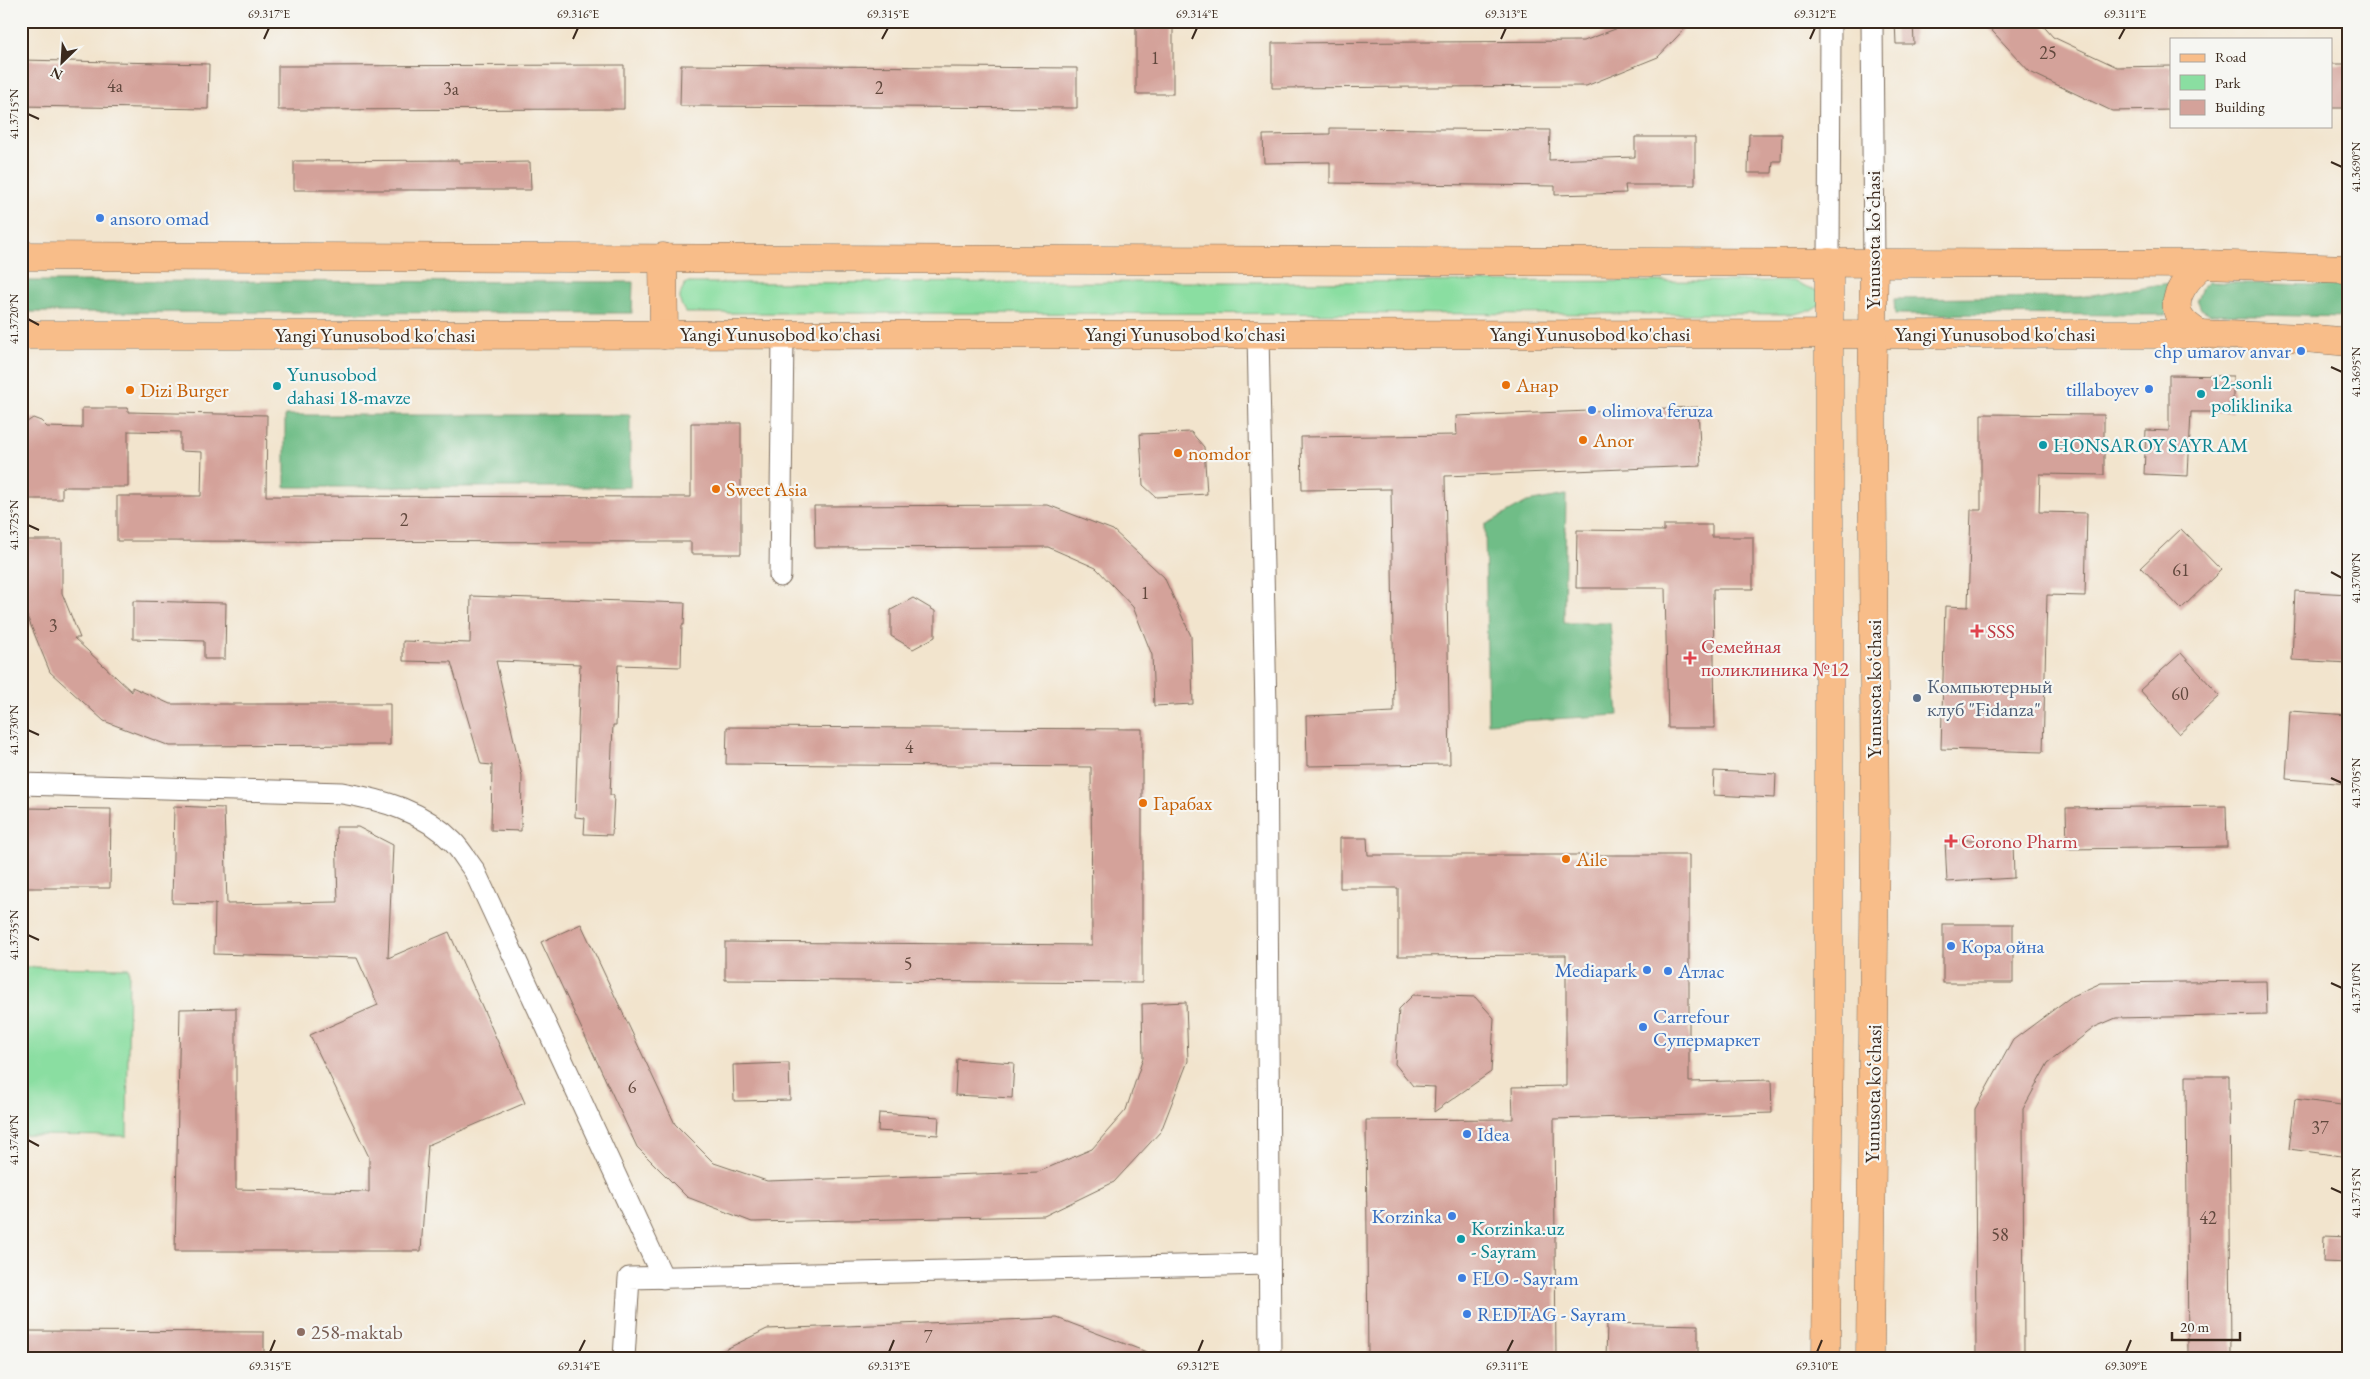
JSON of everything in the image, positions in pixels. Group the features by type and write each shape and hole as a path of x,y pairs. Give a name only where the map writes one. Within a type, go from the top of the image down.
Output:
{"main road":[{"path":"21,256 1874,262 2203,264 2349,268"},
{"path":"663,257 664,335"},
{"path":"1826,1358 1829,1047 1829,262"},
{"name":"Yunusota koʻchasi","path":"1870,1358 1875,832 1874,262"},
{"path":"2199,334 2185,324 2179,315 2177,307 2181,289 2186,281 2203,264"},
{"name":"Yangi Yunusobod ko'chasi","path":"21,335 2199,334 2305,338 2349,342"}],"street":[{"path":"1829,262 1830,21"},
{"name":"Yunusota koʻchasi","path":"1872,21 1874,262"},
{"path":"780,576 783,334"},
{"path":"1258,334 1266,710 1270,1358"},
{"path":"21,784 342,793 380,799 430,823 454,842 474,870 663,1278"},
{"path":"624,1358 629,1278 1269,1264"}],"green space":[{"path":"21,281 633,282 632,313 21,312"},
{"path":"1792,281 1822,293 1822,303 1811,310 1794,314 686,313 680,298 681,291 686,283"},
{"path":"2209,282 2349,286 2349,317 2210,314 2201,309 2197,299 2202,288"},
{"path":"2169,283 2167,315 1895,314 1894,299 2079,297"},
{"path":"285,415 630,415 630,487 285,487"},
{"path":"1566,495 1564,623 1610,623 1618,715 1488,723 1485,525 1527,502"},
{"path":"25,967 129,968 127,1136 24,1135"}],"building":[{"path":"1136,21 1173,21 1173,94 1136,94"},
{"path":"1636,21 1692,21 1658,57 1586,86 1272,88 1272,43 1584,41"},
{"path":"1895,21 1913,21 1914,44 1896,44"},
{"path":"1983,21 2039,21 2053,37 2117,67 2170,66 2170,110 2112,111 2030,72"},
{"path":"21,60 209,64 208,109 21,106"},
{"path":"2332,64 2349,64 2349,108 2332,108"},
{"path":"624,65 624,109 278,110 278,66"},
{"path":"681,65 1077,68 1077,108 680,106"},
{"path":"1330,128 1550,130 1549,160 1635,157 1635,137 1695,137 1695,185 1625,185 1626,193 1555,195 1555,186 1330,183 1330,162 1264,163 1263,135 1330,134"},
{"path":"1749,134 1782,134 1781,161 1773,161 1772,173 1748,173"},
{"path":"459,160 459,163 530,162 531,190 294,190 294,161"},
{"path":"2169,375 2233,376 2233,412 2191,412 2188,476 2144,474 2146,430 2169,431"},
{"path":"1698,407 1701,466 1445,476 1450,764 1307,766 1306,716 1394,712 1391,489 1302,490 1301,437 1457,435 1456,416"},
{"path":"82,408 128,408 128,412 267,415 266,496 691,497 691,423 741,423 741,554 691,554 691,542 117,541 117,496 201,496 202,452 180,451 180,432 128,431 128,487 62,487 62,499 21,499 21,426 33,418 41,421 47,427 82,428"},
{"path":"1981,414 2104,415 2104,475 2040,474 2039,512 2087,513 2085,596 2047,595 2043,752 1941,749 1945,606 1968,607 1971,510 1981,510"},
{"path":"1191,432 1204,447 1207,494 1156,497 1143,485 1140,434"},
{"path":"1048,505 1113,530 1164,577 1191,636 1193,704 1154,706 1152,655 1133,607 1096,568 1048,547 815,548 814,506"},
{"name":"Семейная поликлиника №12","path":"1664,525 1712,525 1712,537 1753,537 1753,589 1713,589 1715,728 1668,728 1665,588 1576,588 1577,530 1664,531"},
{"path":"2181,529 2221,570 2181,609 2141,567"},
{"path":"23,540 62,540 62,593 80,638 74,638 132,692 132,687 170,704 390,704 390,745 170,746 104,721 50,672 22,604"},
{"path":"2295,591 2349,594 2349,663 2292,660"},
{"path":"471,596 685,603 684,625 682,625 681,667 618,665 616,725 613,725 610,795 614,795 612,835 584,834 585,818 575,817 580,664 496,661 522,776 521,831 491,830 492,765 481,764 451,662 403,661 403,641 470,643"},
{"path":"913,598 935,611 935,637 913,649 891,636 891,610"},
{"path":"133,601 226,603 225,659 204,659 204,641 133,639"},
{"path":"2181,653 2220,696 2179,734 2140,690"},
{"path":"2290,711 2349,715 2349,784 2286,779"},
{"path":"727,727 1142,729 1142,983 725,980 725,942 1092,945 1091,767 726,764"},
{"path":"1714,771 1776,774 1775,798 1713,795"},
{"path":"174,806 224,808 227,904 338,902 336,827 358,827 393,845 388,958 449,932 525,1103 428,1145 421,1251 175,1251 180,1009 236,1008 236,1189 369,1192 369,1157 310,1035 378,1005 357,958 214,954 215,904 217,904 172,903"},
{"path":"2226,806 2227,847 2067,849 2066,808"},
{"path":"21,808 111,809 110,888 21,888"},
{"path":"1340,838 1367,838 1368,855 1689,855 1689,1082 1771,1080 1772,1113 1554,1119 1556,1358 1368,1358 1366,1120 1513,1119 1512,1087 1566,1086 1566,955 1398,956 1398,888 1340,888"},
{"path":"1945,840 2013,840 2014,878 1947,882"},
{"path":"581,924 675,1124 714,1163 767,1181 1038,1172 1092,1149 1126,1110 1143,1058 1142,1004 1186,1002 1188,1061 1161,1131 1114,1182 1044,1216 752,1222 687,1197 637,1147 541,942"},
{"path":"1943,924 2013,924 2013,983 1943,983"},
{"path":"2266,981 2267,1015 2116,1018 2095,1027 2048,1063 2023,1109 2024,1358 1976,1358 1975,1109 2013,1040 2072,996 2101,983"},
{"path":"1413,995 1475,997 1494,1018 1491,1072 1434,1112 1435,1087 1413,1086 1395,1064 1399,1009"},
{"path":"957,1059 1014,1063 1012,1098 955,1095"},
{"path":"789,1063 790,1100 734,1101 733,1065"},
{"path":"2186,1076 2229,1076 2231,1358 2188,1358"},
{"path":"2295,1099 2349,1106 2349,1157 2289,1149"},
{"path":"879,1113 939,1117 938,1135 878,1131"},
{"path":"2324,1236 2349,1237 2349,1263 2323,1262"},
{"path":"1057,1318 1157,1356 1156,1358 708,1358 767,1329"},
{"path":"1607,1323 1698,1325 1698,1358 1606,1358"},
{"path":"27,1331 264,1332 264,1358 27,1358"}],"place":[{"name":"ansoro omad","path":"100,218"},
{"name":"chp umarov anvar","path":"2301,351"},
{"name":"Анар","path":"1506,385"},
{"name":"Yunusobod dahasi 18-mavze","path":"277,386"},
{"name":"tillaboyev","path":"2149,389"},
{"name":"Dizi Burger","path":"130,390"},
{"name":"12-sonli poliklinika","path":"2201,394"},
{"name":"olimova feruza","path":"1592,410"},
{"name":"Anor","path":"1583,440"},
{"name":"HONSAROY SAYRAM","path":"2043,445"},
{"name":"nomdor","path":"1178,453"},
{"name":"Sweet Asia","path":"716,489"},
{"name":"SSS","path":"1977,631"},
{"name":"Семейная поликлиника №12","path":"1690,658"},
{"name":"Компьютерный клуб \"Fidanza\"","path":"1917,698"},
{"name":"Гарабах","path":"1143,803"},
{"name":"Corono Pharm","path":"1951,841"},
{"name":"Aile","path":"1566,859"},
{"name":"Кора ойна","path":"1951,946"},
{"name":"Mediapark","path":"1647,970"},
{"name":"Атлас","path":"1668,971"},
{"name":"Carrefour Супермаркет","path":"1643,1027"},
{"name":"Idea","path":"1467,1134"},
{"name":"Korzinka","path":"1452,1216"},
{"name":"Korzinka.uz - Sayram","path":"1461,1239"},
{"name":"FLO - Sayram","path":"1462,1278"},
{"name":"REDTAG - Sayram","path":"1467,1314"},
{"name":"258-maktab","path":"301,1332"}]}
